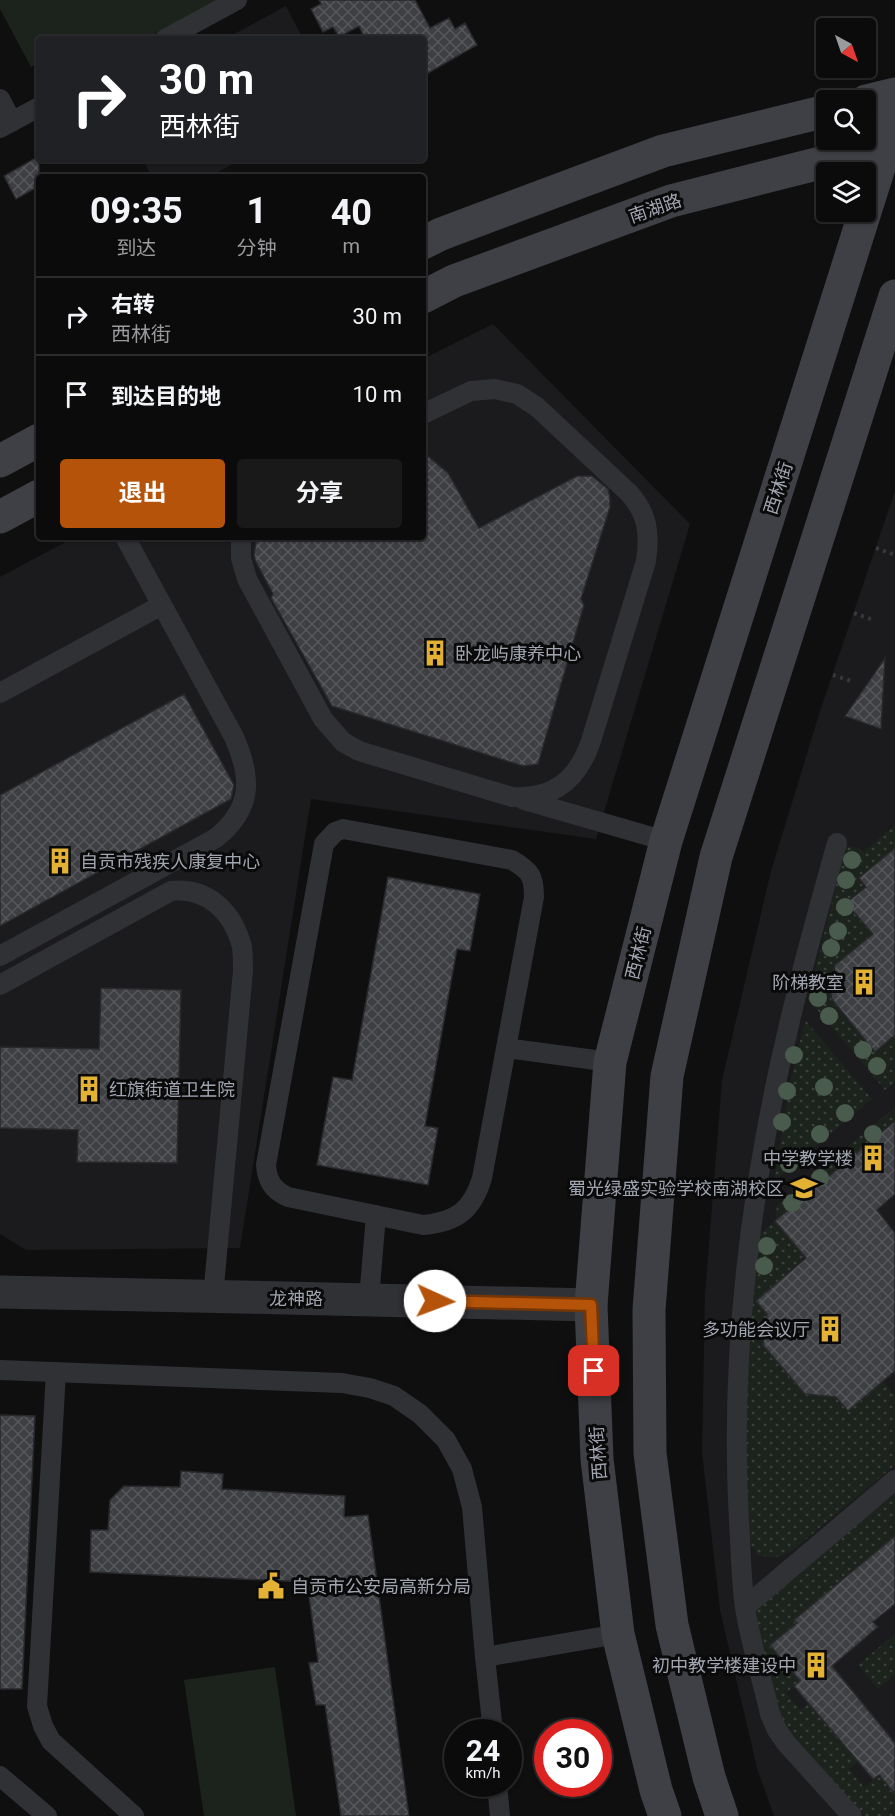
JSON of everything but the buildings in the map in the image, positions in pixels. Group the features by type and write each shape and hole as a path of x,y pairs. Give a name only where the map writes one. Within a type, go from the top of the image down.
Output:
{"main road":[{"path":"876,99 895,94"},
{"path":"426,242 663,151 816,113"},
{"name":"南湖路","path":"426,295 454,281 670,201 892,136"},
{"name":"西林街","path":"665,1816 656,1790 618,1634 597,1459 591,1305 610,1062 666,841 892,136"},
{"path":"722,1816 709,1777 672,1625 650,1453 649,1310 667,1076 716,857 895,296"},
{"path":"0,461 36,442"},
{"path":"0,517 36,498"}],"street":[{"name":"龙神路","path":"0,1292 591,1305"}],"lane":[{"path":"171,36 237,0"},
{"path":"0,99 6,125 36,109"},
{"path":"426,413 471,391 495,389 516,394 537,407 629,493 638,502 647,523 649,533 646,561 585,759 578,770 558,788 536,797 512,797"},
{"path":"0,956 216,838 238,816 244,801 246,769 234,737 126,540"},
{"path":"241,540 241,558 247,579 323,719 343,742 359,751 666,841"},
{"path":"0,693 162,605"},
{"path":"343,829 512,860 530,874 534,882 534,897 506,1048 478,1193 470,1206 456,1217 442,1223 423,1225 288,1197 279,1193 266,1177 266,1165 324,844 335,831 343,829"},
{"path":"837,843 779,1067 746,1262 740,1339 737,1489 745,1607 770,1714 777,1730 852,1816"},
{"path":"0,985 171,891 186,889 202,893 215,902 227,916 242,949 243,971 213,1297"},
{"path":"506,1048 610,1062"},
{"path":"369,1299 376,1215"},
{"path":"0,1370 342,1383 370,1388 394,1396 420,1414 446,1440 462,1469 472,1507 492,1719"},
{"path":"56,1372 37,1706 43,1726 51,1741 134,1816"},
{"path":"745,1607 895,1480"},
{"path":"485,1657 618,1634"},
{"path":"0,1776 42,1814"},
{"path":"498,1797 500,1816"}],"path":[{"path":"876,548 895,555"},
{"path":"854,613 873,620"},
{"path":"833,675 851,681"}],"shaded area":[{"path":"0,0 217,0 151,36 36,36 36,64 31,67 0,9"},
{"path":"286,6 301,36 231,36"},
{"path":"144,162 236,162 214,174 150,174"},
{"path":"493,324 690,524 596,839 311,799 240,1248 26,1250 0,1234 0,577 69,540 426,540 426,358"},
{"name":"蜀光绿盛实验学校南湖校区","path":"895,491 895,1816 774,1816 757,1768 720,1610 702,1452 705,1295 722,1080 771,871 821,708"},
{"path":"895,825 895,848 859,878 866,886 846,903 873,934 835,965 831,998 875,1052 895,1035 895,1082 885,1090 808,999 846,845 864,851"},
{"path":"805,1020 872,1099 774,1181 790,1083"},
{"path":"895,1107 895,1121 776,1220 805,1257 756,1301 767,1314 763,1345 805,1394 836,1397 848,1410 887,1378 883,1382 895,1396 895,1465 793,1550 776,1557 758,1555 750,1544 746,1468 746,1394 755,1238 775,1221 777,1206"},
{"path":"895,1494 895,1536 770,1645 800,1681 786,1693 800,1710 809,1703 858,1761 849,1769 864,1787 879,1775 895,1795 895,1816 865,1816 779,1722 754,1619 763,1602"},
{"path":"895,1634 895,1674 878,1689 858,1665"},
{"path":"275,1667 296,1816 204,1816 184,1680"}],"place":[{"name":"卧龙屿康养中心","path":"435,653"},
{"name":"自贡市残疾人康复中心","path":"60,861"},
{"name":"阶梯教室","path":"864,982"},
{"name":"红旗街道卫生院","path":"89,1089"},
{"name":"中学教学楼","path":"873,1158"},
{"name":"蜀光绿盛实验学校南湖校区","path":"804,1188"},
{"name":"多功能会议厅","path":"830,1329"},
{"name":"自贡市公安局高新分局","path":"271,1586"},
{"name":"初中教学楼建设中","path":"816,1665"}],"route":[{"path":"435,1301 591,1305 594,1371"}]}
